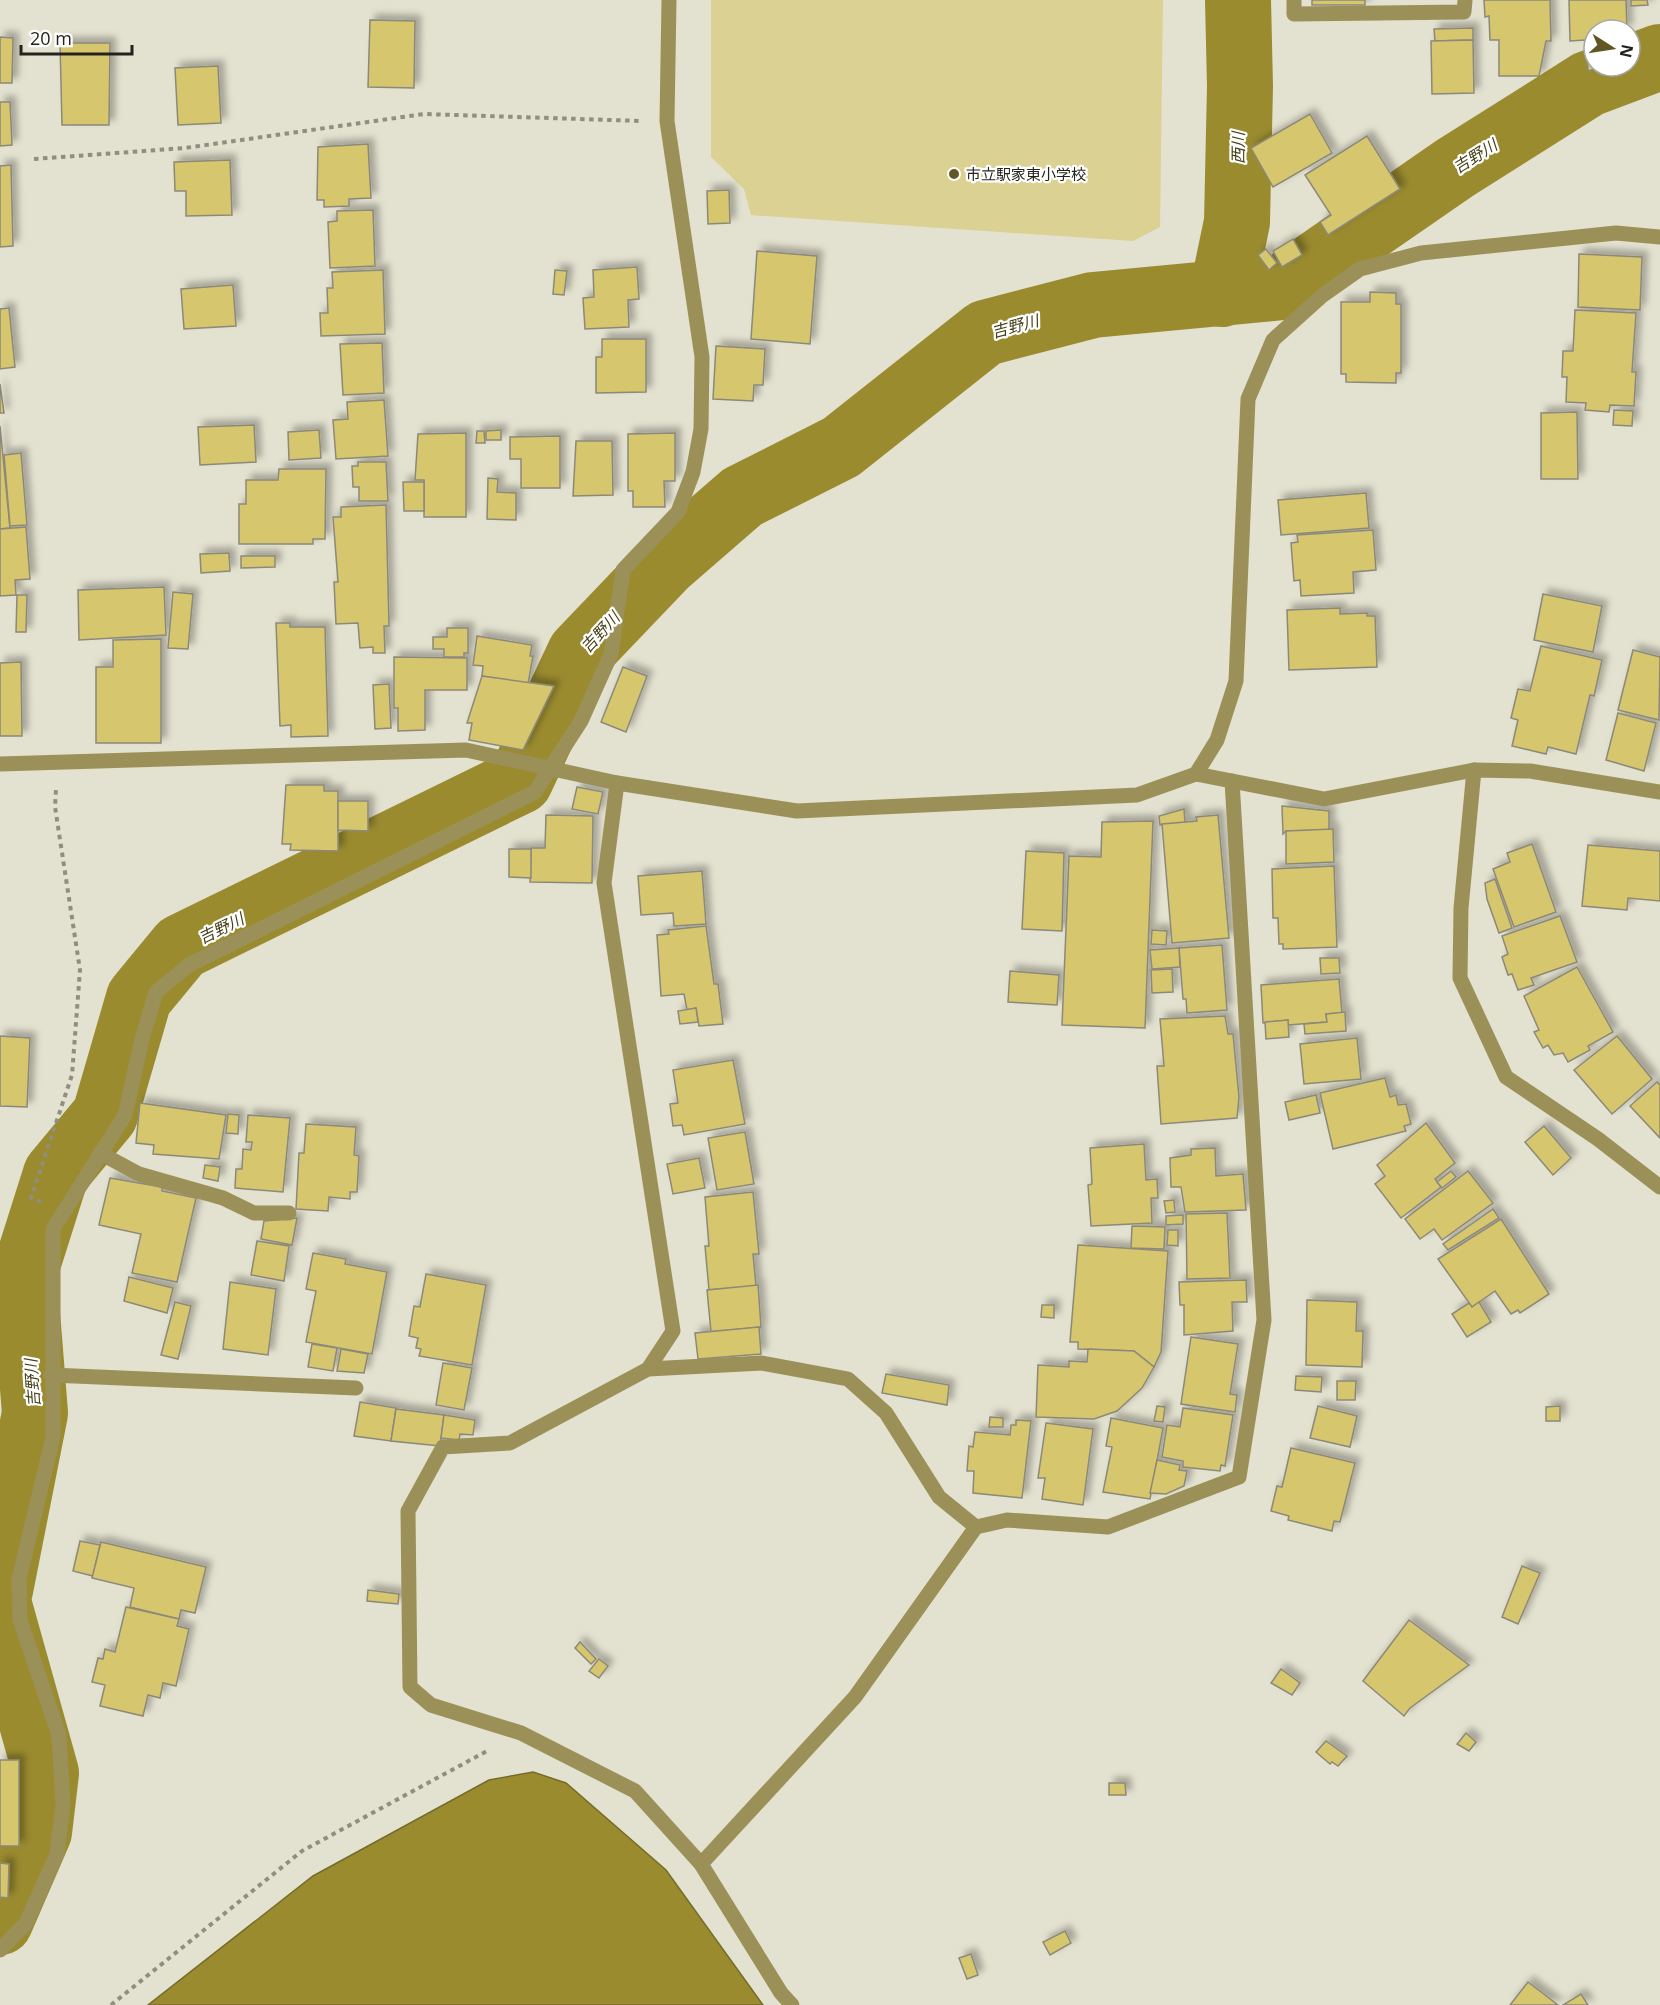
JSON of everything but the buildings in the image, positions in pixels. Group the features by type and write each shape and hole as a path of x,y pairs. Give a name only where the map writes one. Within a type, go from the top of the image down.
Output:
{"street":[{"path":"0,1950 26,1923 57,1854 63,1805 59,1735 20,1620 19,1579 53,1437 51,1375 53,1229 125,1115 142,1040 156,992 189,965 535,792 552,770 581,721 611,654 623,570 678,512 693,472 701,429 702,357 667,122 669,0"},
{"path":"1294,0 1293,14 1464,12 1464,0"},
{"path":"1196,774 1217,740 1236,681 1248,399 1273,340 1323,295 1360,269 1421,253 1616,233 1660,237"},
{"path":"0,764 466,750 617,783 797,811 1137,795 1196,774 1324,799 1474,770 1530,771 1660,792"},
{"path":"1474,770 1461,908 1460,978 1506,1077 1598,1140 1660,1187"},
{"path":"700,1864 855,1696 976,1527 1007,1520 1108,1527 1239,1477 1264,1320 1232,781"},
{"path":"617,783 604,883 673,1331 648,1369"},
{"path":"100,1154 139,1174 223,1198 254,1213 290,1213"},
{"path":"792,2005 781,1993 700,1864 635,1791 521,1733 431,1705 410,1687 408,1510 443,1447 510,1443 648,1369 762,1363 848,1379 886,1413 939,1497 976,1527"},
{"path":"51,1375 356,1388"}],"path":[{"path":"34,159 185,148 424,114 667,122"},
{"path":"31,1197 72,1075 80,970 55,807 58,762"},
{"path":"111,2005 302,1851 521,1733"}],"shaded area":[{"name":"市立駅家東小学校","path":"711,0 1163,0 1160,227 1133,241 751,215 744,189 711,157"},
{"path":"533,1772 566,1783 666,1870 763,2005 148,2005 313,1876 489,1780"}],"waterway":[{"name":"西川","path":"1222,294 1237,222 1240,86 1238,0"},
{"name":"吉野川","path":"0,1590 35,1413 24,1275 56,1174 105,1115 139,998 181,947 520,781 580,653 666,563 742,497 841,447 985,333 1093,305 1283,287 1455,168 1588,84 1660,57"},
{"name":"吉野川","path":"0,1609 46,1773 39,1832 0,1922"}],"place":[{"name":"市立駅家東小学校","path":"954,174"}]}
